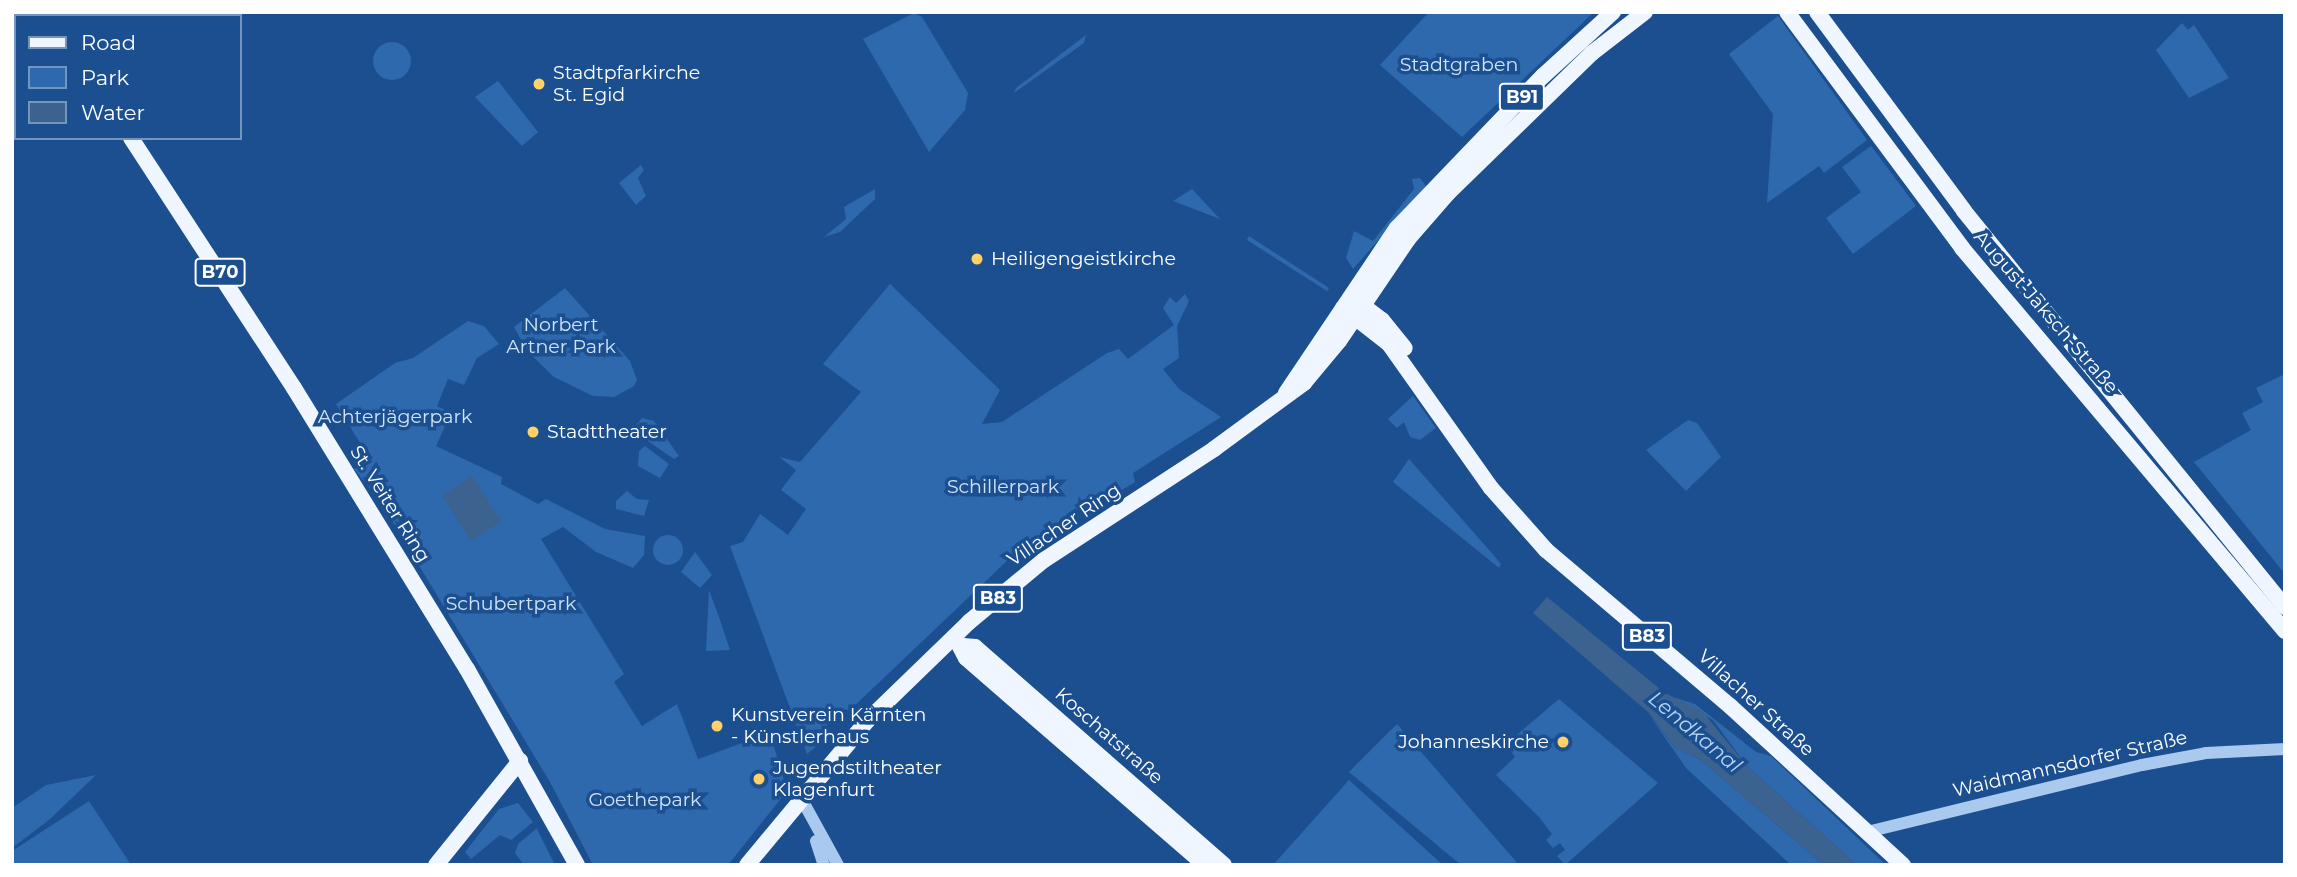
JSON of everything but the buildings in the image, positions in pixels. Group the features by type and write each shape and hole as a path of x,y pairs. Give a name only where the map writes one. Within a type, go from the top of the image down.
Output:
{"main road":[{"name":"Villacher Ring","path":"747,865 801,798 910,674 958,642 1044,560 1284,398 1318,369 1353,306 1415,208 1543,76 1613,12"},
{"name":"Villacher Ring","path":"1353,306 1458,184 1592,53 1645,12"},
{"name":"August-Jaksch-Straße","path":"1787,12 1962,248 2285,631"},
{"name":"August-Jaksch-Straße","path":"1817,12 1964,211 2285,607"},
{"name":"St. Veiter Ring","path":"132,140 294,388 520,761 577,865"},
{"name":"Villacher Straße","path":"1353,306 1419,383 1491,488 1530,535 1730,706 1903,865"},
{"name":"Villacher Straße","path":"1353,306 1404,345 1419,383"},
{"name":"Koschatstraße","path":"958,642 966,657 1205,865"},
{"name":"Koschatstraße","path":"958,642 975,647 1224,865"},
{"path":"436,865 520,761"}],"street":[{"name":"Waidmannsdorfer Straße","path":"1867,832 2141,765 2206,753 2285,749"},
{"path":"801,798 824,865"},
{"path":"801,798 838,865"}],"green space":[{"name":"Stadtgraben","path":"1429,12 1594,12 1462,137 1380,65"},
{"path":"914,13 922,17 968,93 965,110 929,152 863,39"},
{"path":"1778,16 1867,140 1824,173 1819,166 1767,203 1773,114 1729,54"},
{"path":"2182,23 2188,30 2194,25 2229,78 2189,98 2156,50"},
{"path":"1086,35 1084,43 1014,93 1016,88"},
{"path":"392,42 406,47 411,61 406,75 392,80 378,75 373,61 378,47"},
{"path":"498,81 538,132 522,146 475,97"},
{"path":"1871,146 1916,206 1853,254 1826,218 1861,192 1842,167"},
{"path":"641,165 644,170 638,178 646,196 636,205 619,183"},
{"path":"1420,178 1426,186 1353,269 1346,258 1354,231 1373,241 1414,189 1412,179"},
{"path":"875,189 875,199 840,232 824,237 846,219 844,207"},
{"path":"1192,189 1220,219 1173,201"},
{"path":"1249,236 1329,288 1327,291 1247,240"},
{"name":"Schillerpark","path":"890,284 1000,390 982,424 1002,422 1107,353 1119,349 1128,359 1174,325 1163,308 1170,297 1176,303 1185,294 1189,301 1177,326 1179,358 1163,369 1179,389 1221,417 1133,473 1135,482 1009,559 850,710 840,709 827,725 828,737 807,754 730,546 743,542 760,514 788,535 806,509 781,490 796,470 779,457 800,462 861,392 823,364"},
{"name":"Norbert Artner Park","path":"565,288 630,361 637,380 634,386 614,397 593,396 554,377 527,351 514,327"},
{"path":"468,321 484,326 499,344 477,358 464,385 448,379 437,406 451,413 436,446 502,477 501,484 538,504 546,499 605,529 645,536 644,555 633,568 596,552 563,527 541,539 624,674 614,682 642,726 677,704 698,759 770,733 787,791 728,865 593,865 550,782 380,501 354,469 370,459 336,404 395,363 413,358"},
{"path":"2285,374 2285,574 2194,462 2251,430 2242,413 2263,402 2256,388"},
{"path":"1413,396 1436,428 1420,440 1410,437 1404,422 1397,428 1388,419"},
{"path":"642,418 654,421 679,456 674,459 639,435 636,425"},
{"path":"1688,420 1697,423 1721,457 1686,491 1646,450"},
{"path":"645,446 669,464 660,478 638,466 639,451"},
{"path":"1409,459 1501,564 1499,568 1393,482"},
{"path":"627,491 637,499 649,500 644,516 616,509 616,501"},
{"path":"668,535 678,540 683,550 678,560 668,565 658,560 653,550 658,540"},
{"path":"695,552 712,575 700,588 681,572"},
{"path":"709,590 720,620 730,650 706,651"},
{"path":"1666,695 1695,704 1756,752 1771,756 1886,865 1857,865 1747,766 1713,720"},
{"path":"1559,699 1658,783 1565,865 1557,856 1565,850 1560,843 1553,848 1546,840 1552,834 1539,817 1496,775 1515,757 1506,744"},
{"path":"1648,713 1674,747 1701,760 1824,865 1791,865 1686,768"},
{"path":"1397,724 1519,865 1461,865 1349,772"},
{"path":"96,775 49,820 12,848 12,808 46,785"},
{"path":"1349,780 1443,865 1273,865"},
{"path":"89,801 131,865 12,865 12,851"},
{"path":"518,803 533,822 511,840 500,835 471,859 465,852 499,809"},
{"path":"537,828 555,865 524,865 515,853 518,844"}],"water":[{"path":"472,476 501,521 471,541 442,496"},
{"name":"Lendkanal","path":"1547,597 1665,693 1702,711 1747,766 1857,865 1824,865 1701,760 1674,747 1649,713 1533,613"}],"place":[{"name":"Stadtpfarkirche St. Egid","path":"539,84"},
{"name":"Heiligengeistkirche","path":"977,259"},
{"name":"Stadttheater","path":"533,432"},
{"name":"Kunstverein Kärnten - Künstlerhaus","path":"717,726"},
{"name":"Johanneskirche","path":"1563,742"},
{"name":"Jugendstiltheater Klagenfurt","path":"759,779"}],"park label":[{"name":"Achterjägerpark","path":"395,417"},
{"name":"Schubertpark","path":"511,604"},
{"name":"Goethepark","path":"645,800"}]}
